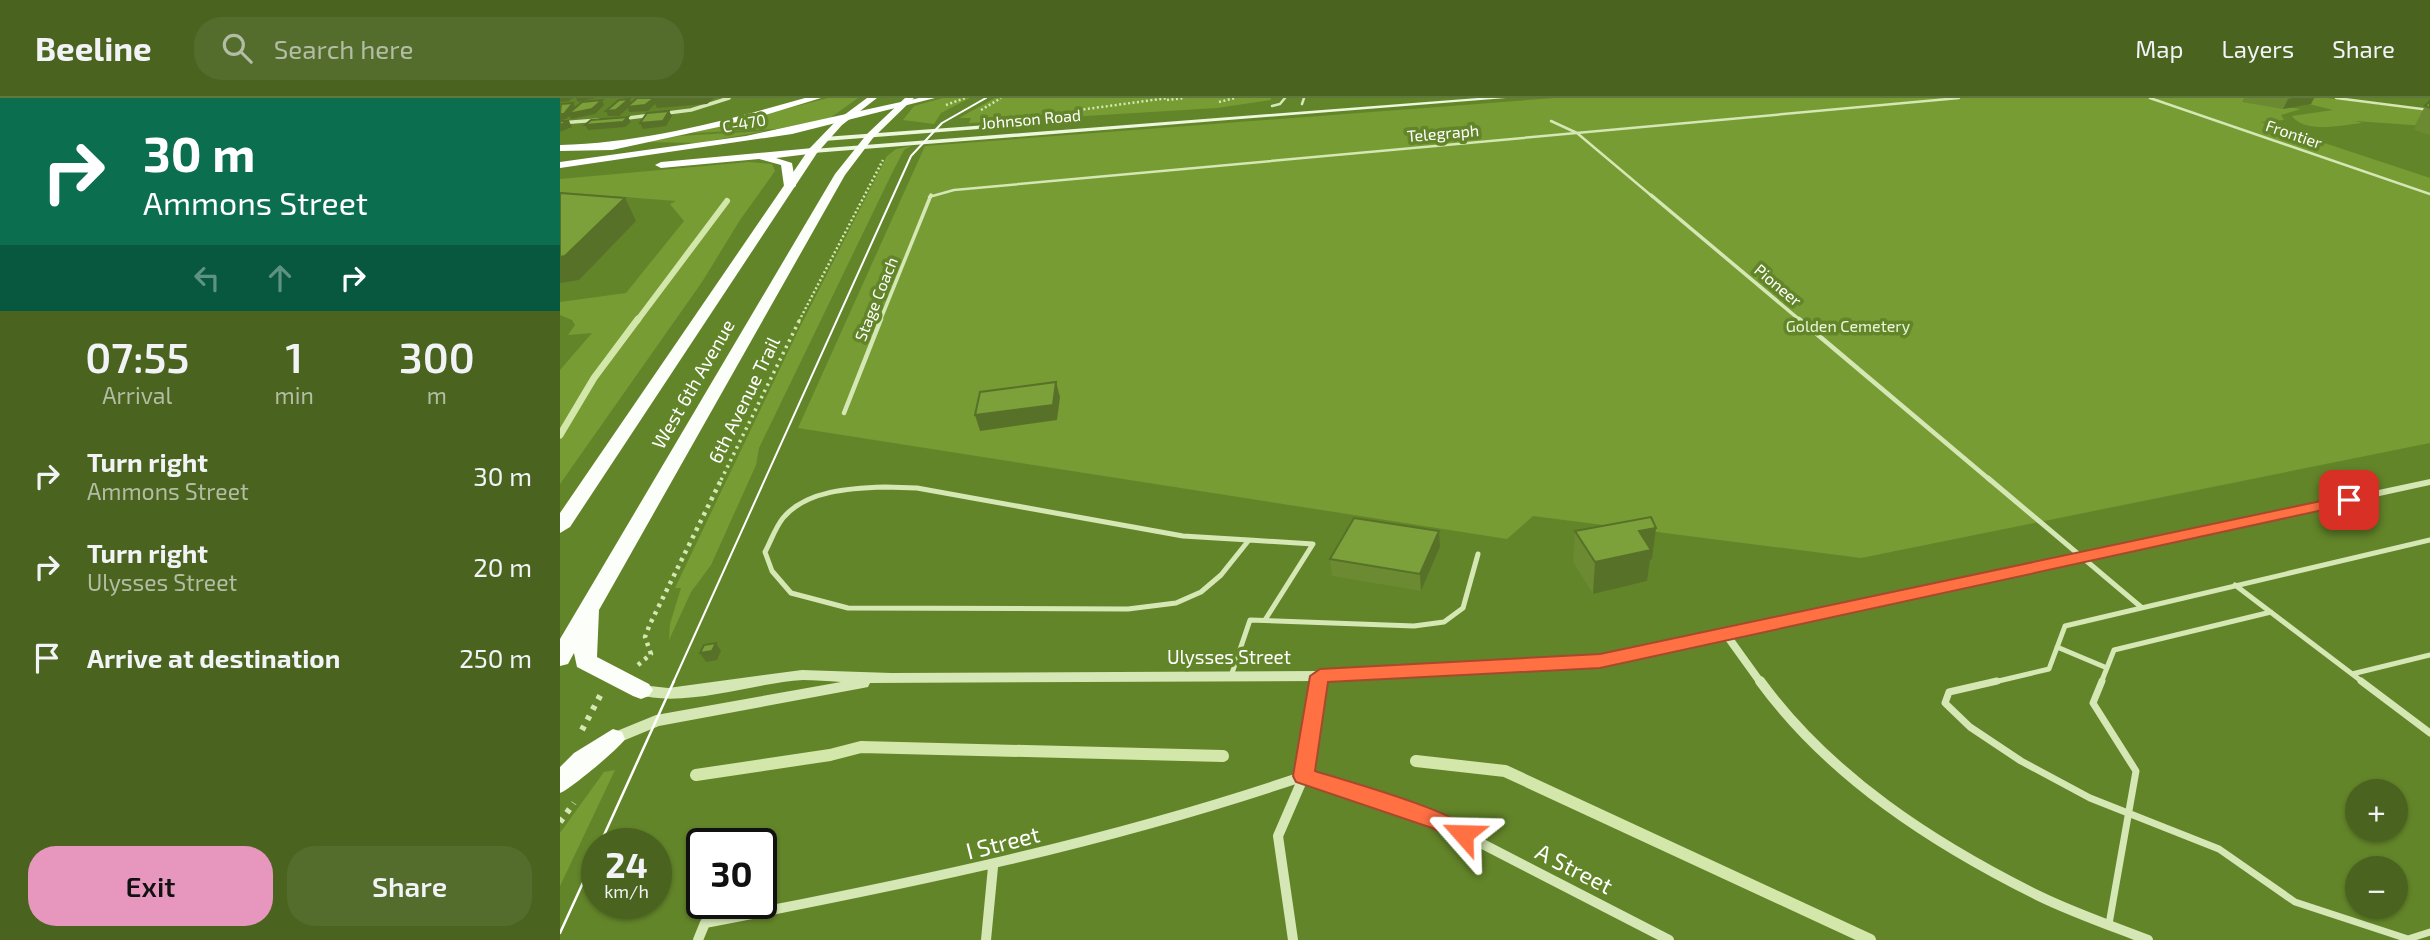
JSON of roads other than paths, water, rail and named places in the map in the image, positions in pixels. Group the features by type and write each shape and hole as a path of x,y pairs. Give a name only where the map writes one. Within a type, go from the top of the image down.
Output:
{"highway":[{"name":"C-470","path":"560,154 705,128 816,98"},
{"name":"West 6th Avenue","path":"560,527 813,152 849,115 873,98"},
{"name":"West 6th Avenue","path":"560,658 810,225 859,148 910,98"},
{"name":"C-470","path":"560,165 733,141 930,98"},
{"path":"560,148 737,146 824,139"},
{"path":"614,170 813,152"},
{"path":"653,169 777,160 786,163 790,186"},
{"path":"560,175 640,169"},
{"path":"589,608 586,661 640,690"},
{"path":"560,783 583,760 613,739"}],"main road":[{"path":"1259,107 1303,101 1398,98"},
{"name":"Johnson Road","path":"813,152 1160,122 1503,98"},
{"path":"1160,122 1278,112 1303,101"},
{"name":"Johnson Road","path":"824,139 1075,120"}],"street":[{"path":"611,119 691,110 729,98"},
{"path":"560,123 598,120"},
{"name":"Ulysses Street","path":"640,690 668,694 802,675 891,678 1320,676 1600,661 2430,482"},
{"path":"1725,633 1785,715 1882,800 1926,834 2030,891 2148,940"},
{"path":"1293,940 1278,836 1304,776 1320,676"},
{"name":"Ulysses Street","path":"613,739 656,721 891,678"},
{"name":"I Street","path":"698,940 705,923 993,867 1245,798 1304,776"},
{"name":"A Street","path":"1304,776 1440,822 1669,940"},
{"path":"986,940 993,867"}],"lane":[{"path":"1272,106 1280,104 1285,98"},
{"name":"Telegraph","path":"930,195 954,190 1959,98"},
{"name":"Frontier","path":"2150,98 2430,194"},
{"path":"2336,98 2430,110"},
{"name":"Pioneer","path":"1551,121 1577,133 2081,557"},
{"name":"Stage Coach","path":"844,413 930,195"},
{"path":"1249,540 1221,575 1201,592 1176,603 1128,609 848,608 791,593 772,571 765,552 779,525 791,511 825,496 874,485 917,488 1183,536 1249,540 1313,544 1265,620"},
{"path":"2430,540 2065,626 2049,669 1949,692 1945,703 1970,727 2021,761 2090,798 2219,849 2295,902 2408,939 2430,932"},
{"path":"1231,676 1250,620 1414,626 1444,622 1463,608 1478,554"},
{"path":"2081,557 2141,607"},
{"path":"2235,585 2430,733"},
{"path":"2109,924 2136,771 2093,703 2114,650 2271,612"},
{"path":"2057,647 2107,668"},
{"path":"2353,674 2430,654"}],"waterway":[{"path":"637,321 727,201"},
{"path":"560,435 594,378 638,319"},
{"path":"696,775 830,755 861,747 1223,756"},
{"path":"1416,761 1505,771 1870,940"}],"tram line":[{"path":"673,683 911,156 942,123 986,98"},
{"path":"607,828 674,681"},
{"path":"560,933 581,887"}],"park label":[{"name":"Golden Cemetery","path":"1848,326"}]}
